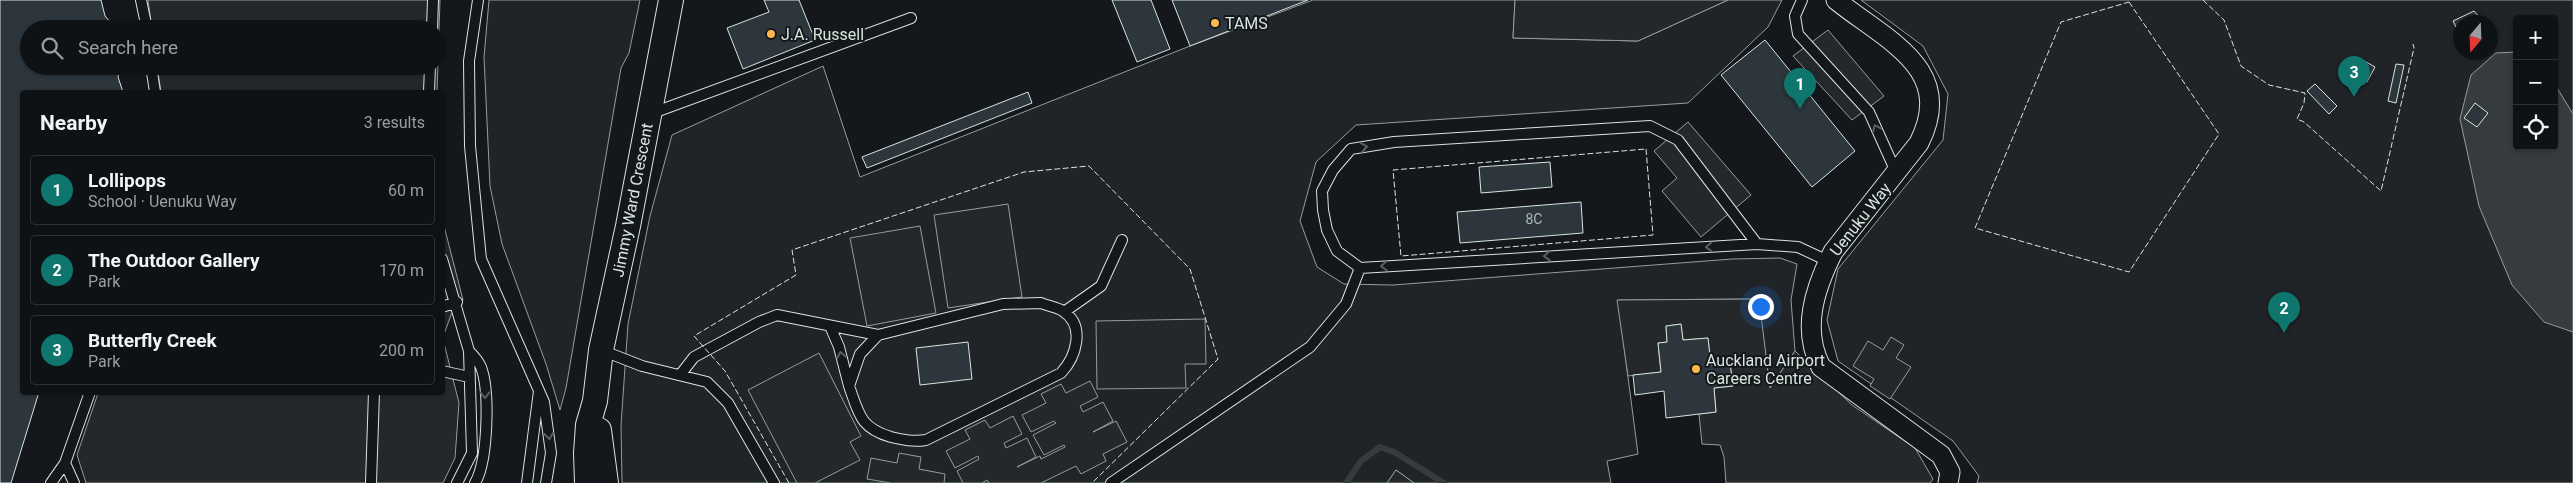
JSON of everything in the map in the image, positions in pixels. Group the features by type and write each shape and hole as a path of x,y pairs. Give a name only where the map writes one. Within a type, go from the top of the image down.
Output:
{"street":[{"name":"Jimmy Ward Crescent","path":"606,483 596,401 601,350 628,226 671,0"},
{"name":"Uenuku Way","path":"1836,0 1884,36 1917,66 1929,90 1930,118 1919,143 1833,252 1828,261 1814,299 1810,322 1815,355 1821,367 1941,455 1950,472 1948,483"},
{"name":"Jimmy Ward Crescent","path":"587,483 586,443 588,425 596,401"}],"lane":[{"path":"141,0 144,20"},
{"path":"432,20 433,0"},
{"path":"478,0 469,68 470,146 480,259 544,402 551,453 546,483"},
{"path":"1802,0 1795,16 1798,34 1869,112 1896,172"},
{"path":"648,115 911,18"},
{"path":"152,75 155,90"},
{"path":"429,90 430,75"},
{"path":"1758,244 1678,140 1650,126 1394,142 1351,149 1333,170 1322,191 1327,230 1337,251 1360,268 1758,244 1798,247 1828,261"},
{"path":"1064,312 1101,286 1122,240"},
{"path":"445,268 457,302 469,351 472,454 457,483"},
{"path":"1111,483 1310,347 1346,304 1360,268"},
{"path":"445,306 457,302"},
{"path":"680,375 694,357 776,315 878,335 1003,304 1041,303 1064,312 1074,324 1078,340 1068,365 1061,373 926,440 909,442 874,432 865,424 849,386 839,347 830,326"},
{"path":"849,386 860,354 878,335"},
{"path":"601,350 620,360 707,382 728,403 774,483"},
{"path":"469,351 481,368 486,390 484,462 475,483"},
{"path":"445,372 469,377"},
{"path":"527,483 539,391"},
{"path":"51,483 65,463 89,395"},
{"path":"371,483 374,395"},
{"path":"65,463 74,483"}],"shaded area":[{"path":"148,0 440,0 439,20 151,20"},
{"path":"489,0 640,0 629,53 621,68 566,388 560,410 546,364 502,244 490,186 484,57"},
{"path":"1313,0 1515,0 1513,38 1638,41 1728,0 1782,0 1768,27 1688,103 1356,125 1316,162 1300,221 1317,267 1344,284 1393,285 1732,259 1780,258 1797,264 1791,300 1795,351 1770,388 1758,299 1618,300 1638,454 1607,461 1611,483 1414,483 1396,470 1387,483 622,483 621,425 628,324 650,216 672,135 823,66 860,177 1190,46"},
{"path":"1515,0 1728,0 1638,41 1513,38"},
{"path":"1861,0 2573,0 2573,483 1977,483 1979,476 1953,441 1838,361 1827,320 1838,269 1943,140 1948,94 1923,46"},
{"path":"1828,30 1884,96 1852,120 1793,56"},
{"path":"2513,52 2513,150 2558,150 2558,90 2573,114 2573,332 2544,322 2512,285 2479,206 2460,119 2471,75 2488,60 2498,60 2498,53"},
{"path":"158,75 438,75 437,90 161,90"},
{"path":"1688,122 1751,195 1701,237 1662,191 1677,178 1654,151"},
{"path":"1008,204 1022,297 948,308 934,215"},
{"path":"920,226 936,313 867,326 850,238"},
{"path":"445,230 463,300 451,315 445,332"},
{"path":"1759,299 1770,388 1795,351 1852,405 1915,448 1933,479 1930,483 1726,483 1724,457 1720,445 1702,444 1699,414 1716,412 1714,388 1733,386 1730,364 1711,365 1708,338 1683,340 1681,324 1666,326 1667,342 1658,343 1661,372 1628,376 1617,300"},
{"path":"1205,319 1206,364 1185,364 1186,388 1097,389 1096,321"},
{"path":"1891,337 1904,345 1896,358 1911,367 1890,399 1870,386 1874,379 1853,366 1868,341 1883,350"},
{"path":"445,347 459,403 455,458 443,483 86,483 77,455 97,395 445,395"},
{"path":"819,353 861,436 850,442 860,460 815,483 797,483 748,390"},
{"path":"1090,381 1098,397 1080,406 1083,412 1103,402 1113,421 1093,432 1116,421 1127,442 1103,454 1106,461 1081,474 1076,466 1041,483 989,483 987,480 982,483 963,483 957,471 979,459 978,456 955,468 946,451 970,439 965,430 985,420 990,428 1013,416 1022,434 1004,443 1006,448 1027,438 1036,457 1017,467 1040,456 1041,459 1065,447 1064,445 1044,455 1033,435 1056,423 1054,421 1031,432 1022,415 1046,403 1041,394 1061,384 1066,393"},
{"path":"899,453 921,457 919,469 945,474 944,483 891,483 867,479 871,458 897,463"},
{"path":"1396,470 1414,483 1387,483"}],"building":[{"path":"0,0 101,0 105,16 108,20 20,20 20,75 119,75 122,90 20,90 20,395 38,395 11,483 0,483"},
{"name":"J.A. Russell","path":"764,0 799,0 815,40 743,69 727,28 769,12"},
{"path":"1112,0 1151,0 1170,49 1137,62"},
{"name":"TAMS","path":"1172,0 1308,0 1190,46"},
{"path":"2474,11 2477,15 2466,15"},
{"path":"1765,40 1855,151 1812,187 1721,75"},
{"path":"2361,59 2375,67 2367,82 2353,74"},
{"path":"2396,64 2404,65 2396,103 2388,101"},
{"path":"2315,84 2337,106 2329,114 2307,91"},
{"path":"1028,92 1032,103 867,168 862,157"},
{"path":"2475,103 2488,113 2477,127 2464,118"},
{"path":"1550,162 1552,187 1481,193 1479,167"},
{"path":"1581,202 1583,233 1460,243 1457,212"},
{"name":"Auckland Airport Careers Centre","path":"1681,324 1683,340 1708,338 1711,365 1730,363 1733,386 1714,388 1716,412 1666,418 1664,391 1635,395 1633,375 1661,372 1658,343 1667,342 1666,326"},
{"path":"968,342 972,379 920,385 916,348"}],"waterway":[{"path":"1346,483 1361,461 1380,447 1394,452 1444,483"}],"fence":[{"path":"2203,0 2224,20 2241,66 2269,85 2305,93 2304,103 2297,119 2304,122 2381,191 2414,48 2413,44"},
{"path":"2129,2 2219,134 2129,272 1975,228 2061,22 2129,2"},
{"path":"1646,149 1653,235 1401,256 1393,170 1646,149"},
{"path":"789,483 725,371 694,336 796,275 792,250 1024,172 1089,166 1190,269 1218,359 1092,483"}],"place":[{"name":"TAMS","path":"1215,23"},
{"name":"J.A. Russell","path":"771,34"},
{"name":"Butterfly Creek","path":"2354,97"},
{"name":"Lollipops","path":"1800,109"},
{"name":"The Outdoor Gallery","path":"2284,333"},
{"name":"Auckland Airport Careers Centre","path":"1696,369"}]}
